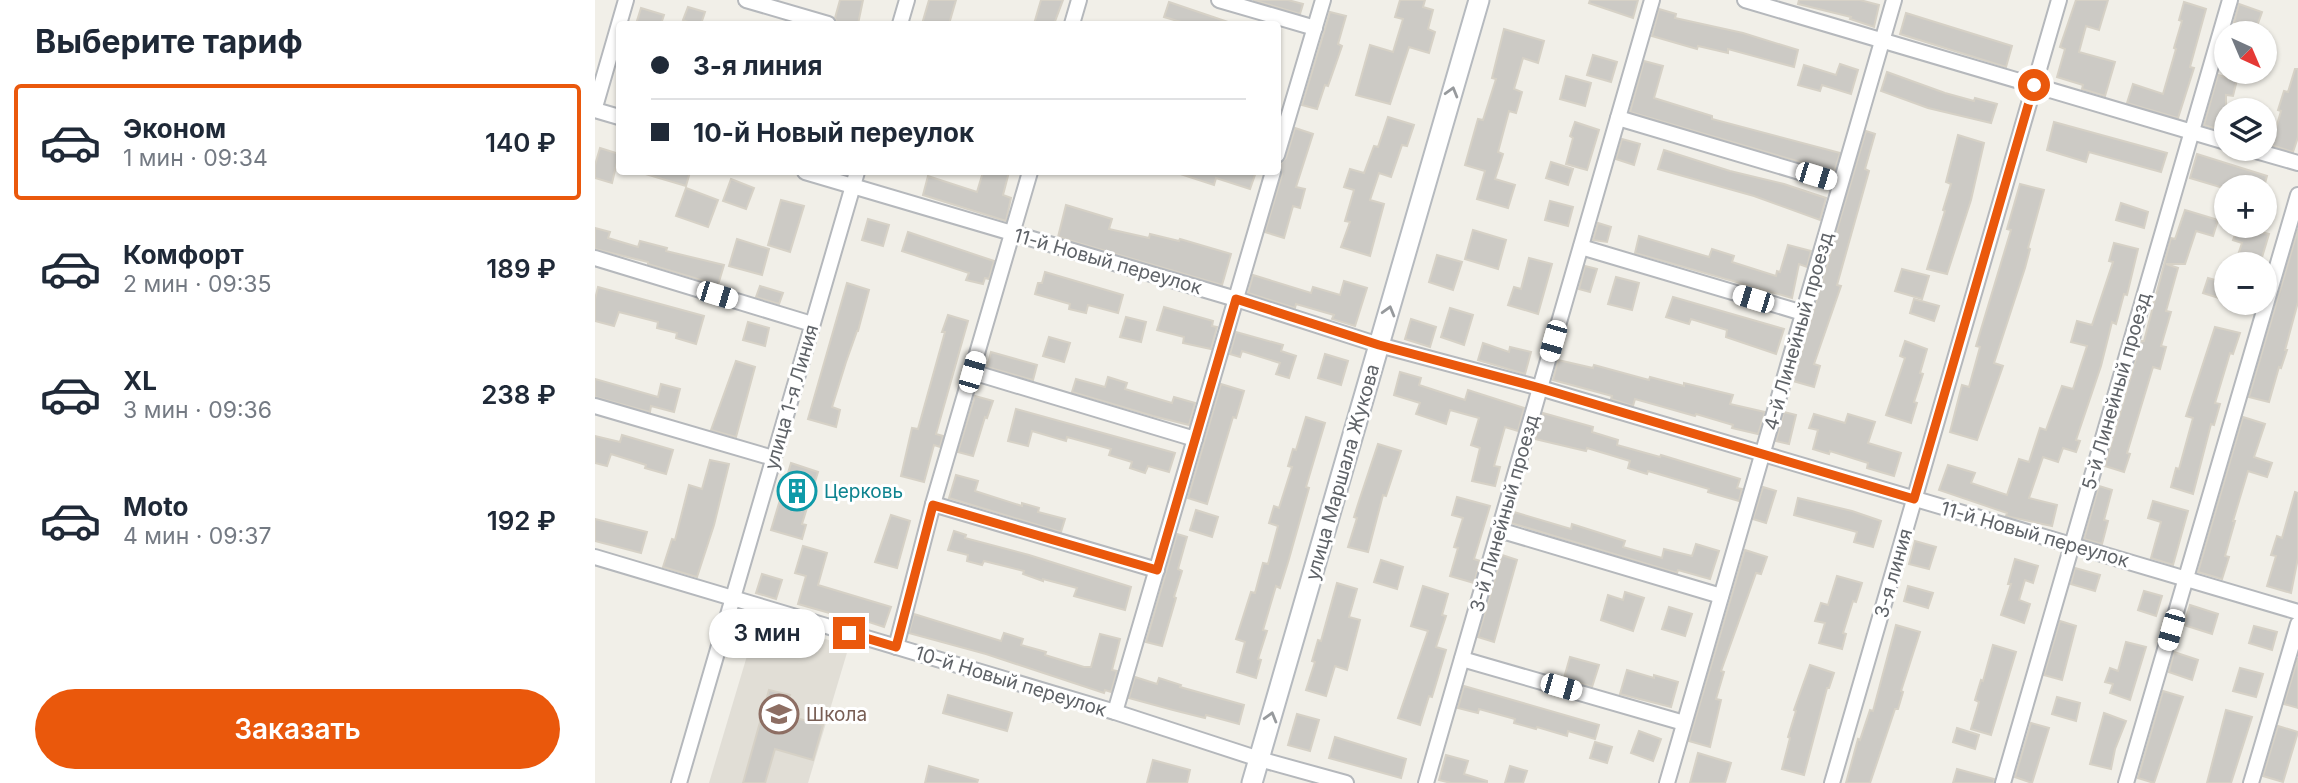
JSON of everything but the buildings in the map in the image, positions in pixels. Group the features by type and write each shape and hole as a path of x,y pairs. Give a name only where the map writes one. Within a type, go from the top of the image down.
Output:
{"main road":[{"name":"улица Маршала Жукова","path":"1252,783 1479,0"}],"street":[{"path":"621,21 627,0"},
{"path":"746,0 818,21"},
{"path":"901,21 907,0"},
{"path":"1073,21 1079,0"},
{"path":"1219,0 1315,28"},
{"path":"1281,142 1323,0"},
{"name":"3-й Линейный проезд","path":"1426,783 1652,0"},
{"path":"1745,0 1769,3 1882,40 2214,139"},
{"name":"4-й Линейный проезд","path":"1667,783 1894,0"},
{"name":"3-я линия","path":"1832,783 2059,0"},
{"name":"5-й Линейный проезд","path":"2003,783 2230,0"},
{"path":"616,37 595,109 616,116"},
{"path":"1618,118 1840,184"},
{"path":"2277,157 2298,163"},
{"name":"11-й Новый переулок","path":"826,175 855,179 1013,233 1236,299 1379,345 1540,388 2298,612"},
{"path":"896,647 933,505 1029,175"},
{"path":"1115,712 1272,175"},
{"name":"улица 1-я Линия","path":"679,783 855,179"},
{"path":"2126,783 2298,195"},
{"path":"1581,247 1803,313"},
{"path":"595,258 812,324"},
{"path":"972,372 1195,439"},
{"path":"595,406 773,458"},
{"path":"933,505 1157,570"},
{"path":"1499,530 1721,596"},
{"name":"10-й Новый переулок","path":"595,556 1115,712 1259,759 1346,783"},
{"path":"2251,783 2298,624"},
{"path":"1462,659 1684,723"}],"shaded area":[{"name":"Школа","path":"758,619 849,646 808,783 709,783"}],"place":[{"name":"Церковь","path":"797,491"},
{"name":"Школа","path":"779,714"}],"route":[{"path":"849,633 896,647 933,505 1157,570 1236,299 1379,345 1540,388 1914,499 2034,85"}]}
